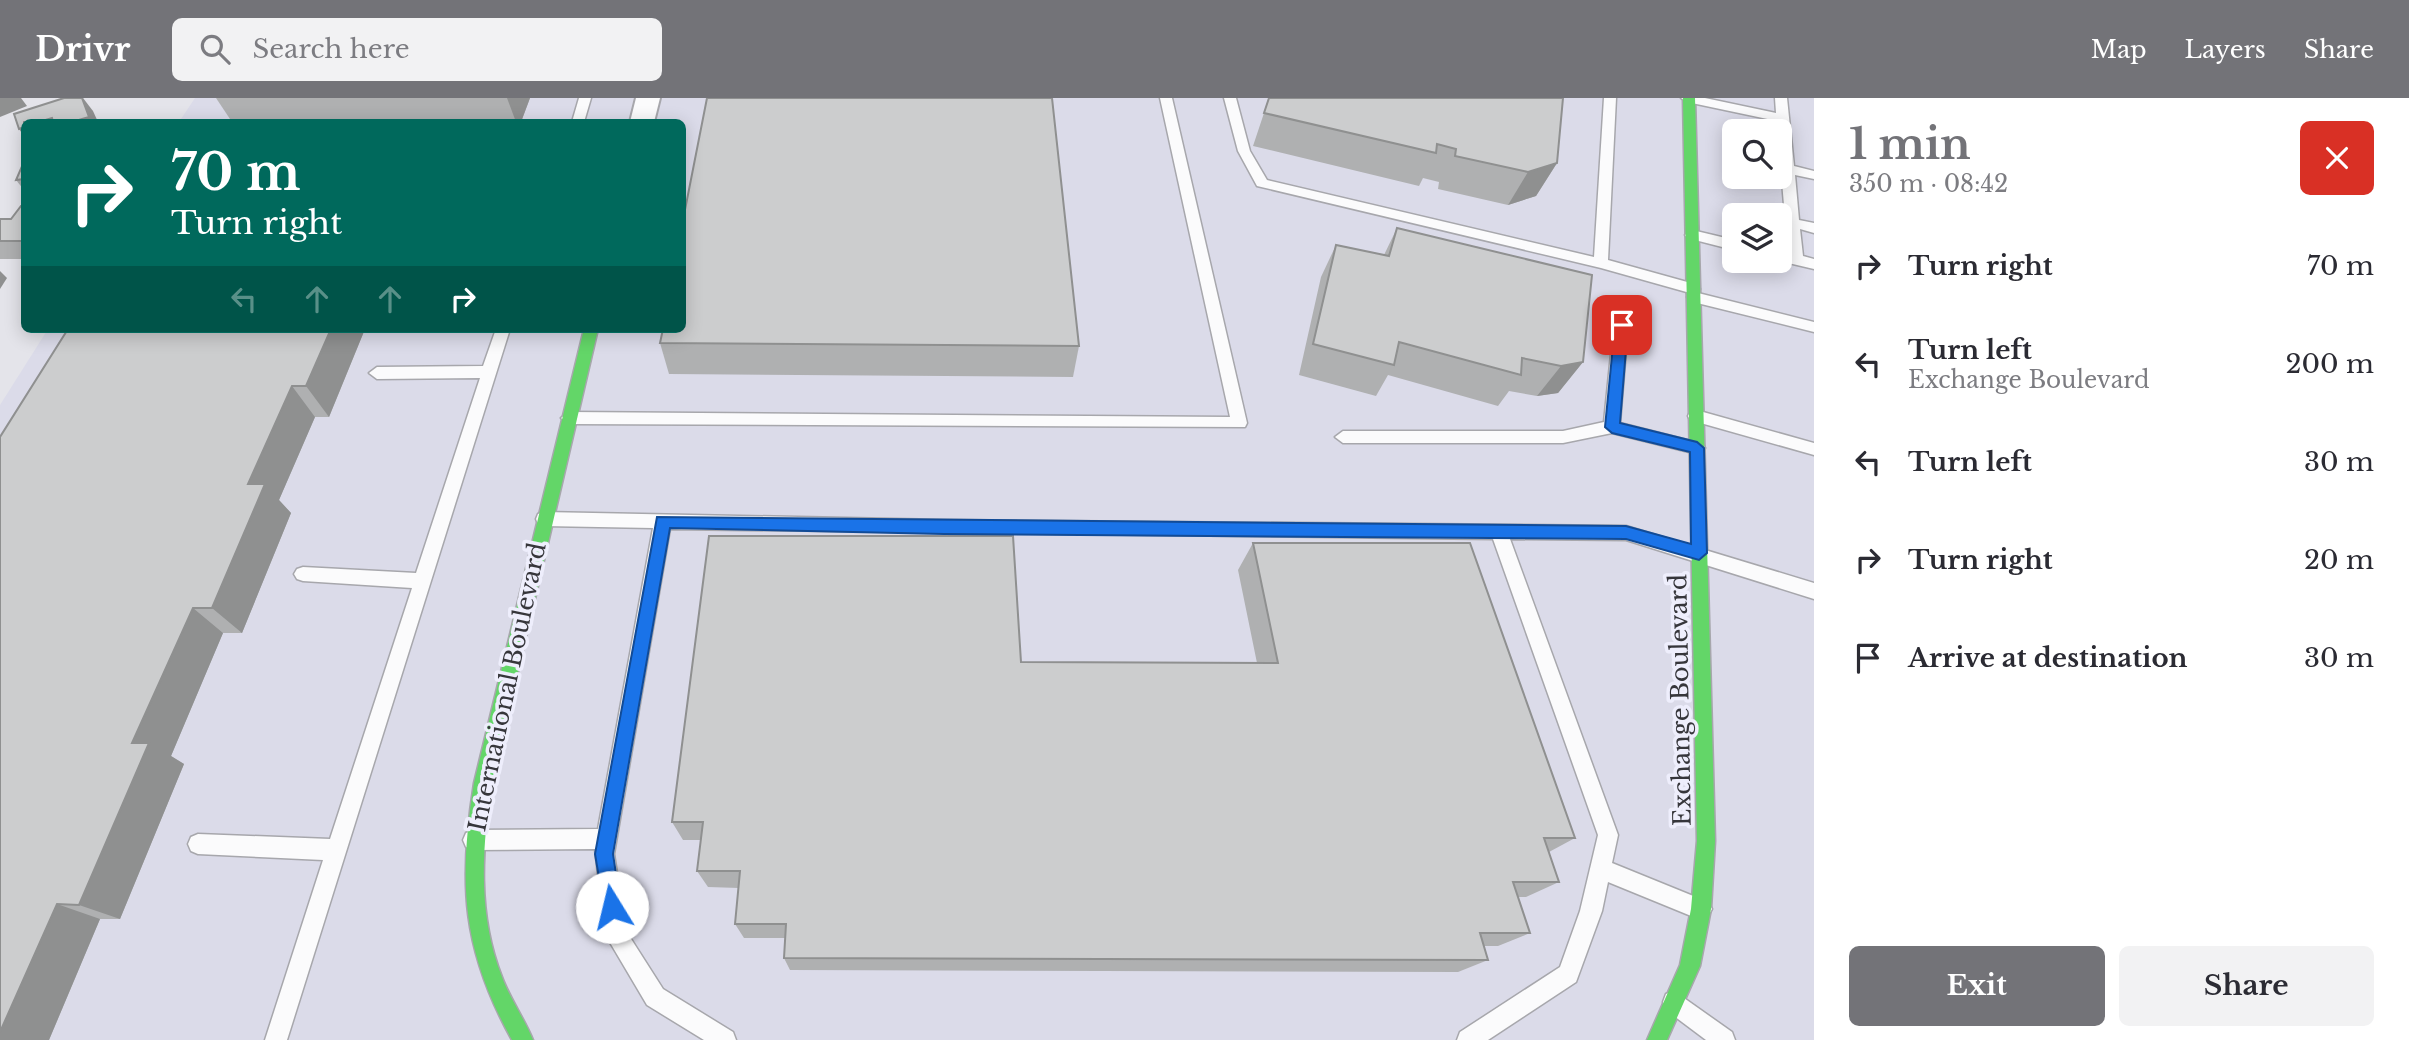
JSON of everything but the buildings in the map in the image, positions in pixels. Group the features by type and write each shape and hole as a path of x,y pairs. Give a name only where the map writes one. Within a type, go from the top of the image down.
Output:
{"street":[{"path":"643,119 648,98"},
{"name":"Exchange Boulevard","path":"1657,1040 1690,966 1701,909 1706,841 1689,98"},
{"name":"International Boulevard","path":"523,1040 512,1023 487,963 474,920 471,883 473,840 483,783 590,333"}],"lane":[{"path":"579,119 585,98"},
{"path":"569,418 1239,423 1166,98"},
{"path":"1230,98 1244,151 1262,183 1601,263 1693,293 1814,327"},
{"path":"1601,263 1610,98"},
{"path":"1689,98 1783,118 1781,98"},
{"path":"1792,170 1814,175"},
{"path":"1796,260 1792,223 1814,228"},
{"path":"1692,235 1722,242"},
{"path":"1792,259 1814,264"},
{"path":"1612,427 1622,325"},
{"path":"276,1040 502,333"},
{"path":"377,373 489,372"},
{"path":"1696,416 1814,449"},
{"path":"1343,437 1563,438 1612,427 1697,448"},
{"path":"544,519 944,527 1626,533 1699,553 1814,591"},
{"path":"663,521 604,854 616,934 655,997 725,1040"},
{"path":"1468,1040 1568,974 1591,911 1608,835 1499,532"},
{"path":"303,574 423,581"},
{"path":"473,840 607,839"},
{"path":"198,844 337,850"},
{"path":"1601,869 1701,909"},
{"path":"1674,1001 1724,1040"}],"shaded area":[{"path":"195,98 1814,98 1814,1040 0,1040 0,405 45,333 686,333 686,119 181,119"}],"traffic: fast":[{"path":"1657,1040 1690,966 1701,909 1706,841 1689,98"},
{"path":"523,1040 505,1008 482,946 476,916 474,852 483,783 590,333"}],"route":[{"path":"612,907 604,854 663,521 944,527 1626,533 1699,553 1697,448 1612,427 1622,325"}]}
